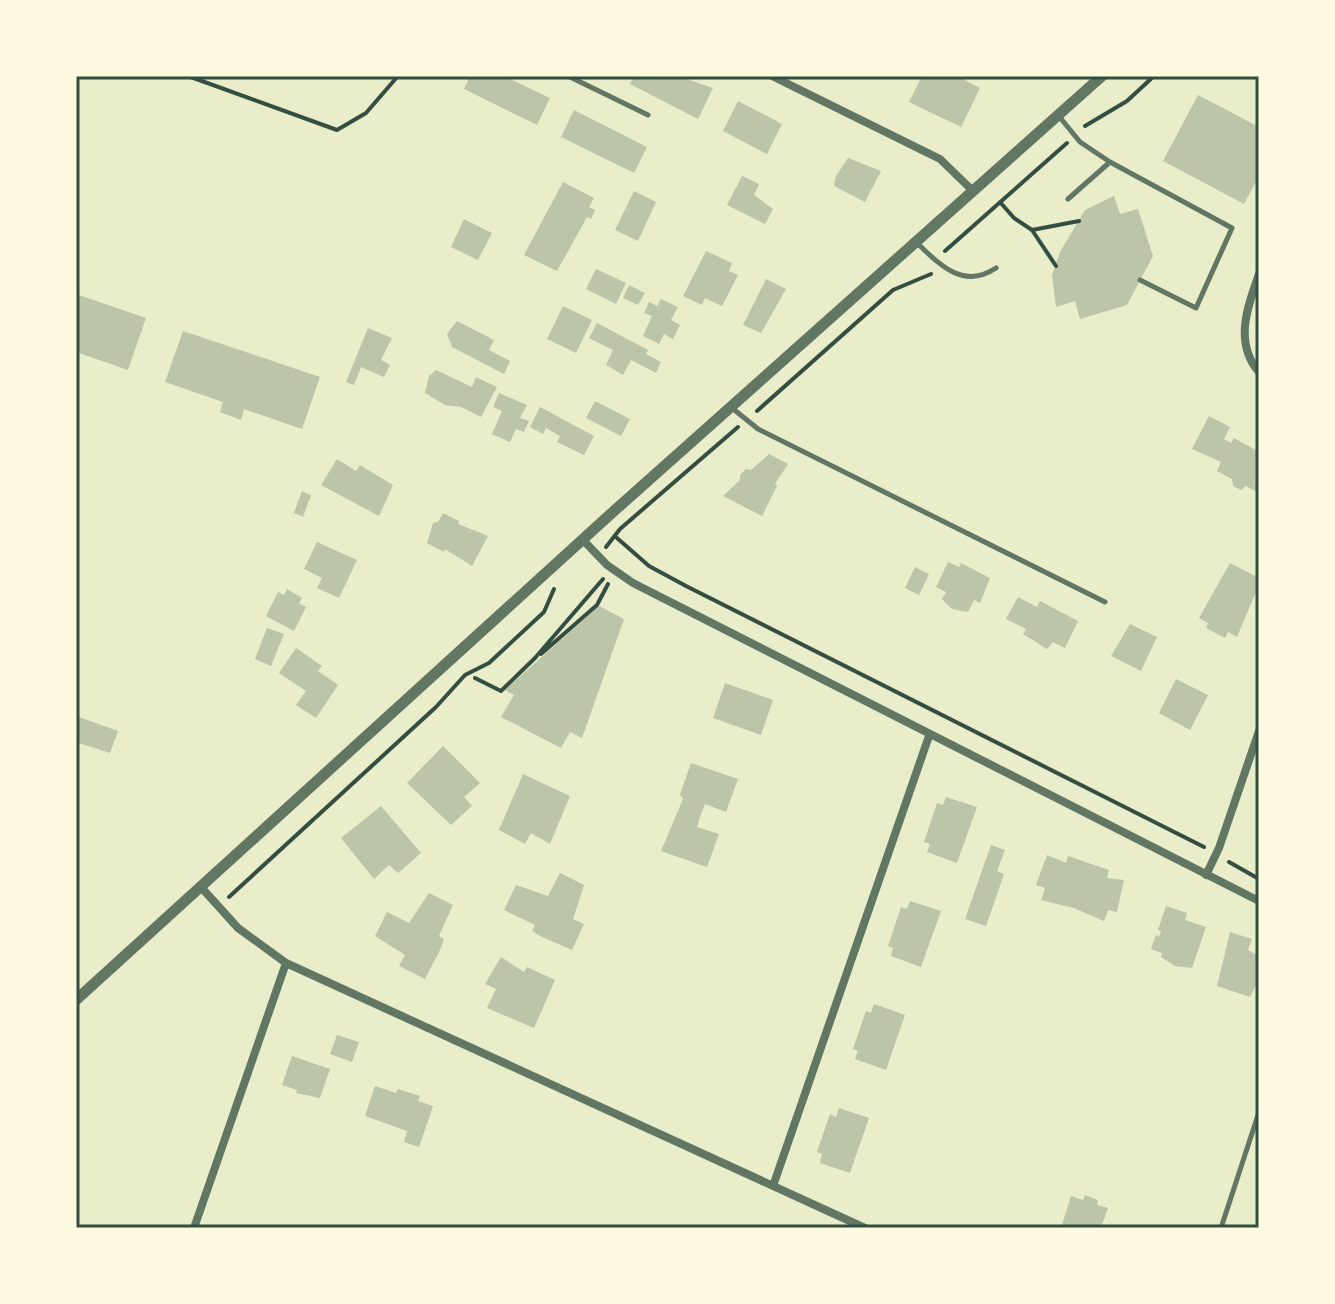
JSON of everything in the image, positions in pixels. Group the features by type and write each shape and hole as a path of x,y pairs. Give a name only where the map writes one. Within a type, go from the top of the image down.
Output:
{"street":[{"path":"772,76 940,159 973,191"},
{"path":"76,1000 583,540 1102,76"},
{"path":"1259,274 1243,330 1248,359 1259,372"},
{"path":"583,540 607,565 633,583 1259,901"},
{"path":"1206,875 1219,848 1259,731"},
{"path":"773,1186 929,736"},
{"path":"200,886 238,928 286,963 865,1228"},
{"path":"194,1228 286,963"}],"lane":[{"path":"568,76 648,115"},
{"path":"1058,115 1080,142 1110,162 1232,228 1196,308 1140,280"},
{"path":"1068,199 1110,162"},
{"path":"916,242 944,268 960,277 979,276 996,268"},
{"path":"731,407 745,421 1105,602"},
{"path":"1221,1228 1259,1112"}],"path":[{"path":"188,76 337,130 366,113 398,76"},
{"path":"1084,127 1127,101 1154,76"},
{"path":"943,253 1068,142"},
{"path":"1044,147 1048,159"},
{"path":"1000,202 1014,218 1032,230 1056,266"},
{"path":"1032,230 1079,221"},
{"path":"917,278 926,268"},
{"path":"610,544 617,538 620,529 628,526 885,296 934,272"},
{"path":"617,538 649,566 686,586 1204,847"},
{"path":"535,658 603,579"},
{"path":"218,906 436,707 465,675 489,663 544,612 560,580"},
{"path":"475,678 501,691 597,605 608,584"},
{"path":"1223,858 1259,879"}],"building":[{"path":"470,76 508,78 550,98 537,125 464,89"},
{"path":"634,76 678,76 713,88 698,119 630,84"},
{"path":"922,76 957,76 980,88 961,127 909,102"},
{"path":"1198,95 1259,127 1259,176 1244,204 1163,161"},
{"path":"738,101 782,124 767,154 723,131"},
{"path":"574,110 647,147 634,173 561,137"},
{"path":"848,158 881,171 865,202 834,186 836,176"},
{"path":"742,176 759,184 754,195 773,209 765,224 727,205"},
{"path":"563,182 594,198 589,207 595,210 591,219 587,217 557,271 524,255"},
{"path":"634,191 656,202 638,241 615,230"},
{"path":"1114,196 1120,214 1138,209 1153,256 1127,305 1080,319 1075,301 1056,307 1052,275 1060,252 1085,210"},
{"path":"464,219 492,233 478,260 451,247"},
{"path":"706,251 732,263 729,271 738,275 722,306 705,298 702,305 683,296"},
{"path":"596,269 626,283 616,304 586,289"},
{"path":"766,279 786,289 761,333 743,325"},
{"path":"629,285 645,293 638,305 623,298"},
{"path":"76,294 146,318 128,370 76,352"},
{"path":"661,299 678,307 671,320 680,325 673,339 664,334 659,344 643,336 652,316 644,313 649,302 657,306"},
{"path":"563,306 592,320 576,353 547,339"},
{"path":"457,321 494,340 489,350 510,361 504,374 452,347 447,334"},
{"path":"597,323 648,350 646,354 661,362 656,373 631,360 623,375 606,365 613,350 589,338"},
{"path":"368,328 392,338 381,360 390,365 384,377 361,367 354,385 346,382"},
{"path":"183,331 320,377 302,429 244,409 241,420 220,412 223,402 165,382"},
{"path":"436,370 472,387 476,377 497,387 481,417 461,407 445,405 425,393 429,376"},
{"path":"499,393 527,405 520,418 529,421 524,432 516,429 510,442 492,434 502,411 493,407"},
{"path":"595,401 630,419 621,436 586,418"},
{"path":"540,407 594,436 584,455 557,442 560,436 546,428 543,434 530,427"},
{"path":"1209,416 1230,427 1224,439 1231,443 1234,438 1259,452 1259,493 1246,486 1241,490 1233,486 1232,479 1217,471 1221,462 1192,449"},
{"path":"769,454 788,464 775,484 777,486 762,516 723,496 740,480 746,469 751,470"},
{"path":"337,459 356,471 360,465 393,485 379,516 321,485"},
{"path":"302,491 311,495 303,517 294,513"},
{"path":"443,513 459,521 458,524 488,536 472,566 445,549 444,552 427,543 433,523 438,522"},
{"path":"317,542 357,560 339,598 317,588 322,578 304,569"},
{"path":"948,562 959,567 961,563 990,578 980,603 974,600 968,612 952,609 942,599 946,592 936,587"},
{"path":"1230,563 1259,578 1259,585 1237,637 1228,632 1225,638 1206,628 1208,623 1199,618"},
{"path":"915,567 929,574 919,595 905,588"},
{"path":"287,589 302,598 299,603 306,607 294,631 266,616 278,592 284,595"},
{"path":"1018,597 1037,607 1040,601 1078,621 1065,648 1053,642 1047,649 1023,634 1026,629 1006,619"},
{"path":"599,606 624,619 582,738 570,732 561,748 501,717 514,695 505,690"},
{"path":"1130,624 1157,637 1141,671 1111,656"},
{"path":"267,628 284,634 271,666 255,659"},
{"path":"296,648 322,666 318,671 338,685 316,718 296,705 306,691 279,673"},
{"path":"1176,679 1208,695 1190,730 1159,713"},
{"path":"725,683 773,700 761,735 713,718"},
{"path":"76,716 118,731 110,753 76,742"},
{"path":"443,746 480,783 464,797 472,806 451,825 407,783"},
{"path":"691,763 738,779 726,812 705,804 701,814 697,827 719,834 707,867 661,851 683,799 680,795"},
{"path":"523,774 570,796 550,844 531,833 525,844 499,830"},
{"path":"946,797 977,807 957,863 927,852 930,844 924,842 937,803 943,805"},
{"path":"381,806 421,853 398,873 389,865 374,879 341,838"},
{"path":"991,845 1005,850 997,871 1004,874 986,926 965,919"},
{"path":"1047,855 1066,863 1068,856 1109,870 1107,878 1124,880 1117,912 1108,910 1104,921 1074,908 1041,900 1045,888 1036,885"},
{"path":"560,873 584,885 573,919 584,924 572,950 540,936 532,931 535,925 504,910 516,885 548,896"},
{"path":"429,893 453,905 439,936 444,939 441,948 425,979 399,966 405,955 375,936 387,912 409,923"},
{"path":"910,901 941,911 921,967 891,956 893,948 888,946 901,907 907,909"},
{"path":"1166,906 1187,913 1185,920 1206,927 1192,968 1175,966 1161,957 1162,953 1151,949 1156,935 1159,937 1161,931 1158,930"},
{"path":"1230,932 1252,939 1248,950 1259,956 1259,979 1250,997 1217,986"},
{"path":"501,957 524,972 527,967 555,980 534,1028 487,1008 496,989 485,984"},
{"path":"874,1004 905,1015 886,1070 855,1059 858,1051 853,1049 866,1011 871,1013"},
{"path":"337,1035 359,1042 352,1062 330,1054"},
{"path":"292,1056 330,1069 320,1098 296,1093 297,1090 282,1085"},
{"path":"375,1086 420,1096 418,1101 433,1106 419,1147 404,1142 407,1131 365,1116"},
{"path":"839,1108 869,1118 850,1173 820,1163 822,1154 817,1152 830,1114 836,1117"},
{"path":"1085,1195 1098,1200 1097,1205 1108,1208 1101,1228 1061,1228 1071,1196 1083,1200"}]}
